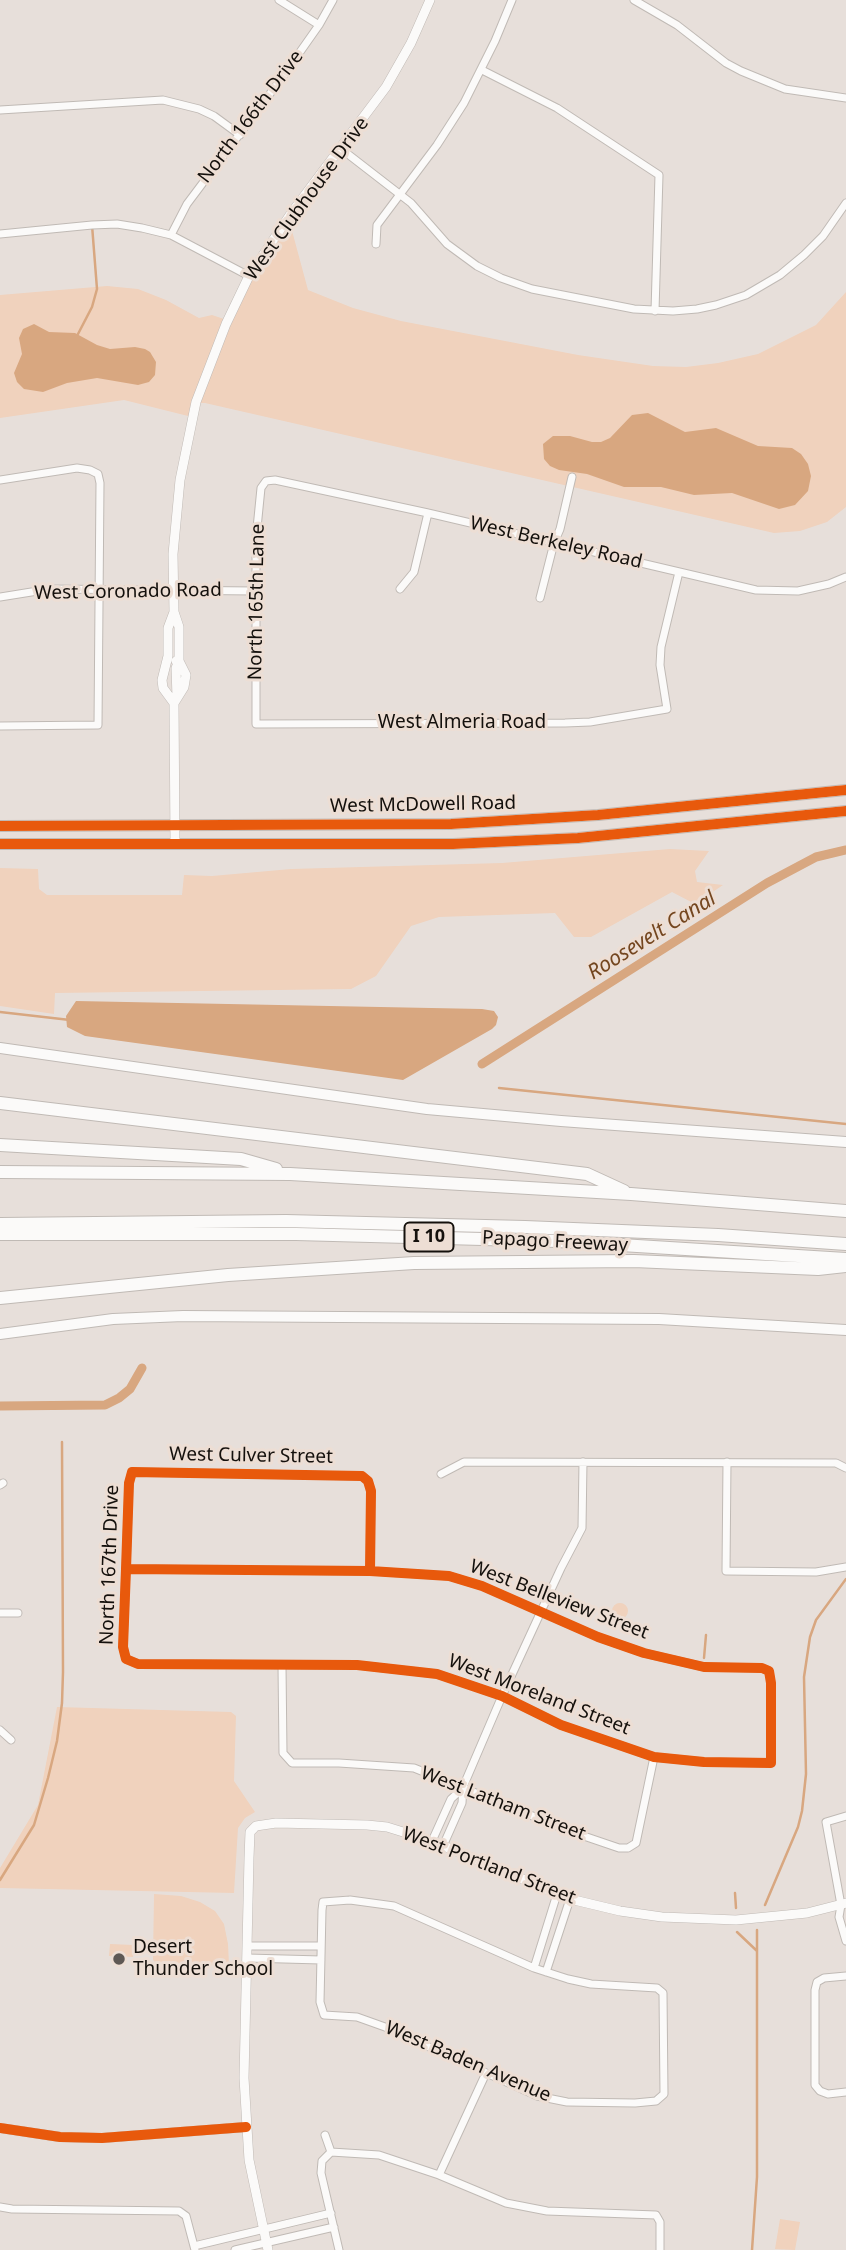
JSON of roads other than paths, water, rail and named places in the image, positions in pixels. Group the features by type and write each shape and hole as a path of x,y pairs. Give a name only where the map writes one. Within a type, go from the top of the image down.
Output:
{"highway":[{"path":"0,1102 587,1174 631,1194"},
{"path":"0,1145 241,1158 290,1174"},
{"path":"0,1172 290,1174 631,1194 846,1211"},
{"path":"0,1224 286,1221 498,1226 718,1235 846,1244"},
{"name":"Papago Freeway","path":"4,1235 296,1234 557,1241 846,1259"},
{"path":"0,1298 228,1275 339,1267 522,1260 634,1261 818,1269 846,1265"}],"main road":[{"name":"West McDowell Road","path":"0,826 489,822 598,815 846,790"},
{"name":"West McDowell Road","path":"0,844 507,842 611,835 846,811"},
{"path":"0,1048 427,1109 846,1142"},
{"path":"0,1334 90,1321 159,1316 659,1319 846,1330"}],"street":[{"path":"279,0 319,25"},
{"name":"North 166th Drive","path":"171,235 187,204 319,25 333,0"},
{"name":"West Clubhouse Drive","path":"174,844 175,700 176,668 179,661 179,627 174,612 177,503 192,417 216,346 249,275 284,223 386,88 411,43 430,0"},
{"path":"376,244 377,225 448,128 482,70 512,0"},
{"path":"635,0 677,25 705,48 741,71 785,89 846,98"},
{"path":"482,70 557,108 659,175 655,311"},
{"path":"0,110 163,100 214,116 240,135"},
{"path":"340,148 400,194 447,244 489,273 532,289 634,309 685,310 716,305 758,288 780,275 814,246 846,203"},
{"path":"0,234 117,224 142,228 171,235 249,275"},
{"path":"0,480 77,468 98,474 100,483 98,725 0,726"},
{"path":"540,598 572,477"},
{"name":"West Berkeley Road","path":"266,481 275,480 428,513 757,590 785,592 829,584 846,577"},
{"name":"North 165th Lane","path":"256,724 258,517 261,488 266,481"},
{"path":"400,589 414,572 428,513"},
{"name":"West Almeria Road","path":"256,724 565,723 590,722 667,709 660,665 661,647 679,572"},
{"name":"West Coronado Road","path":"0,597 50,589 256,590"},
{"name":"West Clubhouse Drive","path":"174,612 168,628 163,688 175,700"},
{"path":"167,661 179,661"},
{"path":"441,1474 464,1462 836,1463 846,1468"},
{"path":"443,1846 462,1803 463,1787 502,1696 582,1528 583,1462"},
{"path":"727,1462 726,1571 816,1572 846,1567"},
{"name":"West Culver Street","path":"132,1472 362,1476 368,1481 371,1491 370,1571"},
{"name":"North 167th Drive","path":"126,1660 123,1647 129,1483 132,1472"},
{"name":"West Belleview Street","path":"126,1569 370,1571 449,1576 482,1586 615,1643 674,1661 704,1667 762,1668 769,1671 771,1683 771,1763"},
{"path":"0,1613 18,1613"},
{"name":"West Moreland Street","path":"126,1660 138,1664 357,1665 437,1674 502,1696 561,1726 654,1757 704,1762 771,1763"},
{"name":"West Latham Street","path":"282,1666 283,1753 292,1763 414,1768 572,1832 619,1848 628,1848 636,1843 654,1757"},
{"path":"0,1730 11,1740"},
{"path":"432,1841 451,1799 463,1787"},
{"path":"846,1816 826,1822 844,1906 839,1917 846,1941"},
{"name":"West Portland Street","path":"247,1946 250,1832 256,1826 275,1823 367,1825 412,1833 570,1899 620,1911 688,1920 736,1920 807,1913 844,1906"},
{"path":"534,1968 557,1894"},
{"path":"247,1958 321,1960 323,1902 350,1900 394,1906 546,1972 570,1899"},
{"path":"267,2246 249,2160 246,2127 244,2078 247,1946 321,1946"},
{"name":"West Baden Avenue","path":"321,1960 320,2002 324,2015 357,2017 385,2027 537,2096 567,2102 656,2101 664,2094 663,1993 657,1988 591,1984 546,1972"},
{"path":"846,1976 824,1978 817,1982 815,1990 815,2085 828,2094 846,2092"},
{"path":"439,2175 486,2073"},
{"path":"0,2128 60,2137 102,2138 246,2127"},
{"path":"325,2135 331,2152"},
{"path":"339,2250 321,2173 321,2161 331,2152 379,2155 439,2175 506,2203 547,2211 656,2215 660,2222 660,2250"},
{"path":"0,2207 36,2210 179,2211 186,2216 195,2248 331,2213"},
{"path":"235,2250 267,2246 334,2227"}],"waterway":[{"path":"78,334 92,307 97,289 92,225"},
{"name":"Roosevelt Canal","path":"482,1064 767,883 816,857 846,850"},
{"path":"0,1012 70,1020"},
{"path":"499,1088 846,1124"},
{"name":"Roosevelt Canal","path":"0,1406 105,1405 130,1389 142,1368"},
{"path":"0,1880 34,1825 57,1741 63,1672 62,1442"},
{"path":"765,1905 798,1827 802,1811 806,1774 804,1677 810,1637 816,1620 846,1579"},
{"path":"704,1658 706,1635"},
{"path":"735,1893 736,1908"},
{"path":"752,2250 757,2177 757,1930"},
{"path":"737,1932 757,1951"}],"place":[{"name":"Desert Thunder School","path":"119,1959"}]}
